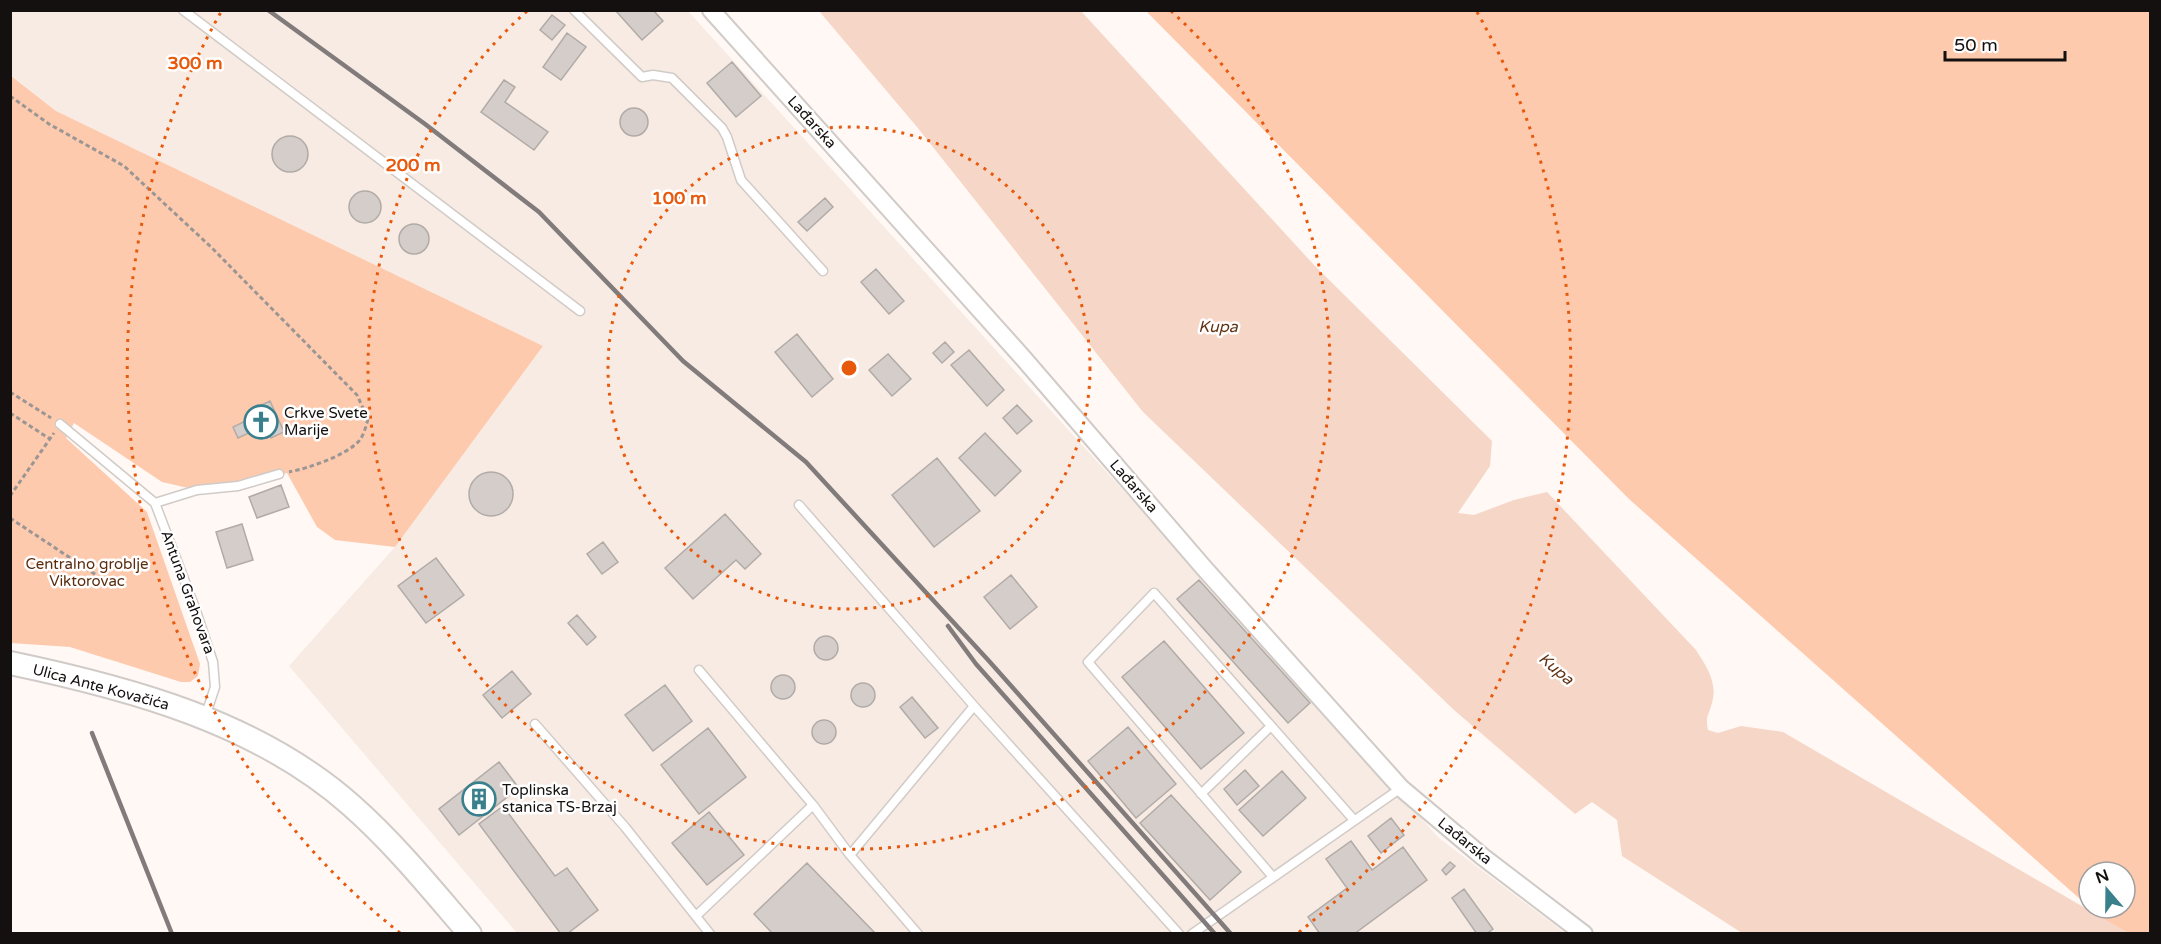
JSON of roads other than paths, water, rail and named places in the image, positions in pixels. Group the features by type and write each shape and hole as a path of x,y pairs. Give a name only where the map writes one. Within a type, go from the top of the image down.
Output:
{"main road":[{"name":"Ulica Ante Kovačića","path":"10,663 123,690 205,718 254,740 302,769 350,804 402,855 470,933"}],"street":[{"name":"Lađarska","path":"711,10 1016,350 1204,568 1401,788 1483,857 1584,933"}],"lane":[{"path":"183,10 579,311"},
{"path":"574,10 642,77 653,75 672,78 722,128 728,137 741,180 823,271"},
{"name":"Antuna Grahovara","path":"60,424 155,503 213,662 215,687 205,718"},
{"path":"155,503 196,490 238,486 279,474"},
{"path":"799,505 974,706 1179,933"},
{"path":"1273,877 1088,662 1154,593 1354,820"},
{"path":"699,670 813,805 849,855 918,933"},
{"path":"849,855 974,706"},
{"path":"535,724 626,828 710,933"},
{"path":"1201,794 1271,726"},
{"path":"1192,933 1401,788"},
{"path":"696,916 813,805"}],"water":[{"name":"Kupa","path":"819,11 1081,11 1314,265 1492,441 1490,466 1458,513 1474,515 1514,500 1547,492 1696,650 1712,681 1713,695 1707,718 1708,730 1718,733 1741,726 1783,732 2077,903 2077,920 2106,920 2128,933 1742,933 1622,856 1617,820 1592,802 1575,814 1454,710 1143,412 917,127"}],"railway":[{"path":"268,10 425,124 539,212 683,361 806,462 989,661 1231,934"},
{"path":"948,626 976,664 1215,934"},
{"path":"92,733 172,934"}],"place":[{"name":"Crkve Svete Marije","path":"261,422"},
{"name":"Toplinska stanica TS-Brzaj","path":"479,799"}],"park label":[{"name":"Centralno groblje Viktorovac","path":"87,572"}]}
